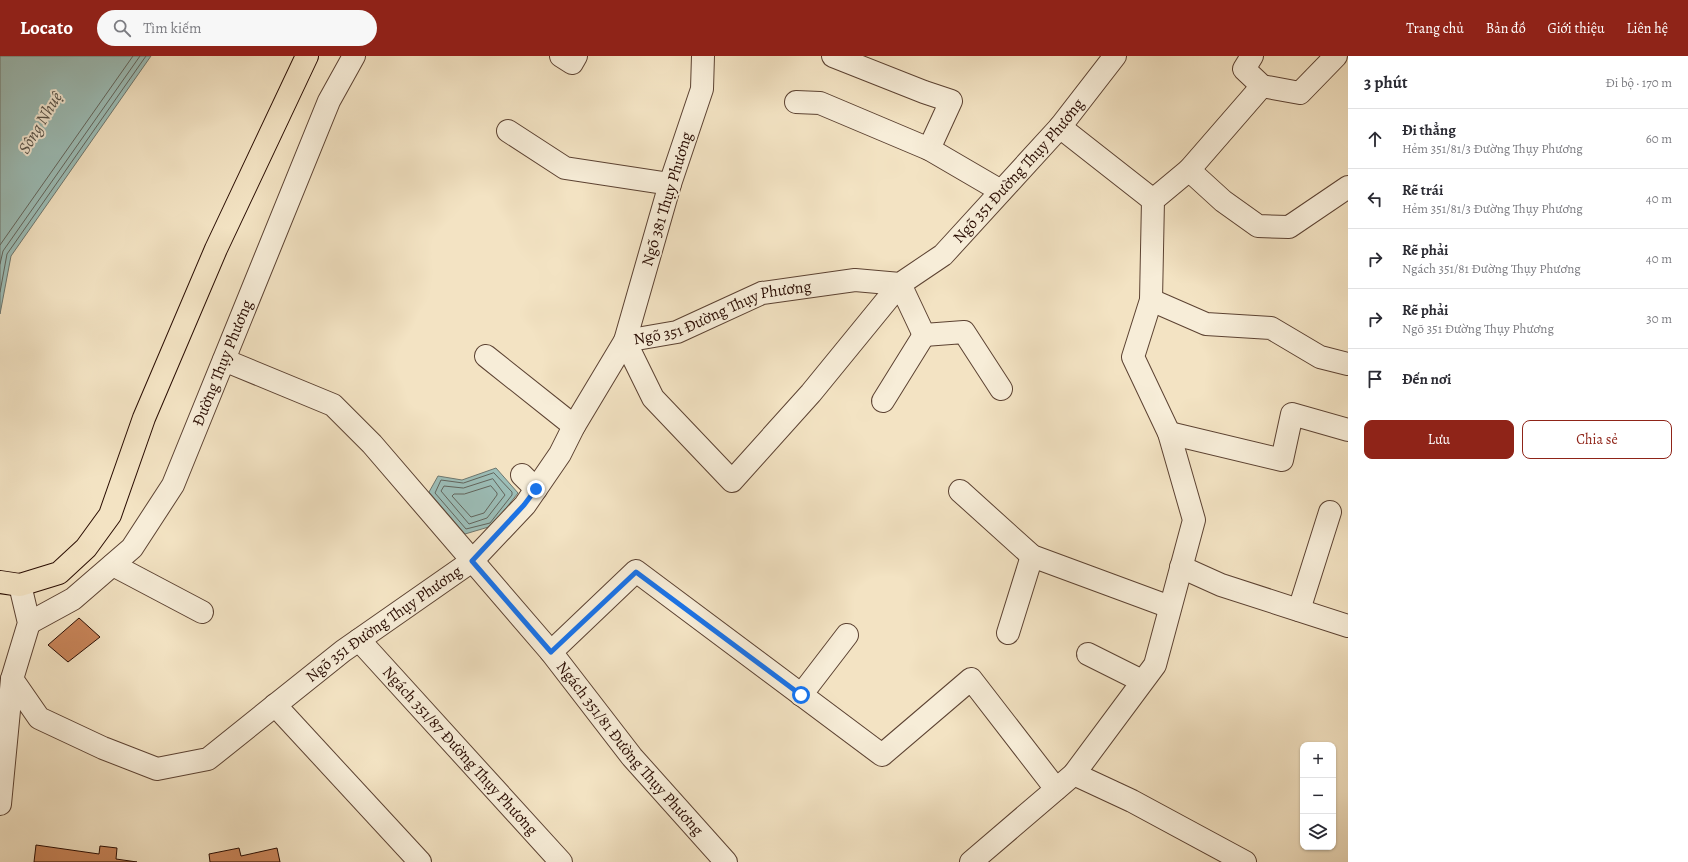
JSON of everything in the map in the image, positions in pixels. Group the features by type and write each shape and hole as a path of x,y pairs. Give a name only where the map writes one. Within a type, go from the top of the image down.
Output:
{"main road":[{"path":"10,584 59,573 86,548 110,515 144,418 216,249 307,56"}],"street":[{"name":"Đường Thụy Phương","path":"29,624 74,599 132,548 173,484 329,101 354,56"},
{"path":"561,56 572,63 576,56"},
{"name":"Ngõ 381 Thụy Phương","path":"625,341 670,184 702,89 703,56"},
{"path":"833,56 924,92 951,101 930,149"},
{"path":"1252,56 1244,69 1262,86 1300,93 1336,56"},
{"name":"Ngõ 351 Đường Thụy Phương","path":"12,679 39,718 103,748 156,769 208,758 359,640 472,561 524,505 529,482 560,454 574,426 625,341 677,332 762,293 854,280 900,284 943,255 1060,127 1107,58"},
{"path":"971,862 1074,774 1155,665 1194,520 1169,433 1133,357 1151,300 1153,200 1189,170 1262,86"},
{"path":"796,102 820,103 930,149 1001,191"},
{"path":"1060,127 1153,200"},
{"path":"508,131 565,168 670,184"},
{"path":"1189,170 1223,201 1258,226 1290,227 1348,187"},
{"path":"625,341 653,398 732,481 811,394 900,284 924,335"},
{"path":"1151,300 1206,324 1271,328 1320,357 1348,364"},
{"path":"924,335 964,332 1001,389"},
{"path":"883,401 924,335"},
{"path":"486,356 574,426"},
{"name":"Ngách 351/81 Đường Thụy Phương","path":"224,360 333,405 372,444 551,652 632,757 726,862"},
{"path":"1169,433 1282,460 1292,414 1348,430"},
{"path":"960,491 1032,556 1170,607"},
{"path":"1298,610 1330,512"},
{"path":"1008,633 1032,556"},
{"path":"113,565 202,612"},
{"path":"1181,567 1221,585 1348,626"},
{"path":"551,652 636,572 882,755 971,679 1056,790"},
{"path":"0,804 12,679 29,624 10,584"},
{"path":"801,695 847,635"},
{"name":"Ngách 351/87 Đường Thụy Phương","path":"359,640 562,862"},
{"path":"1088,654 1142,681"},
{"path":"275,705 420,862"},
{"path":"1074,774 1132,801 1245,862"}],"water":[{"name":"Sông Nhuệ","path":"0,56 151,56 11,256 0,314"},
{"path":"496,468 518,493 492,526 465,534 429,492 438,476 462,480"}],"building":[{"path":"79,618 100,637 68,662 48,645"},
{"path":"36,845 99,854 100,846 117,848 116,859 137,862 34,862"},
{"path":"239,848 241,856 277,848 280,862 210,862 209,854"}],"route":[{"path":"536,489 524,505 472,561 551,652 636,572 801,695"}]}
